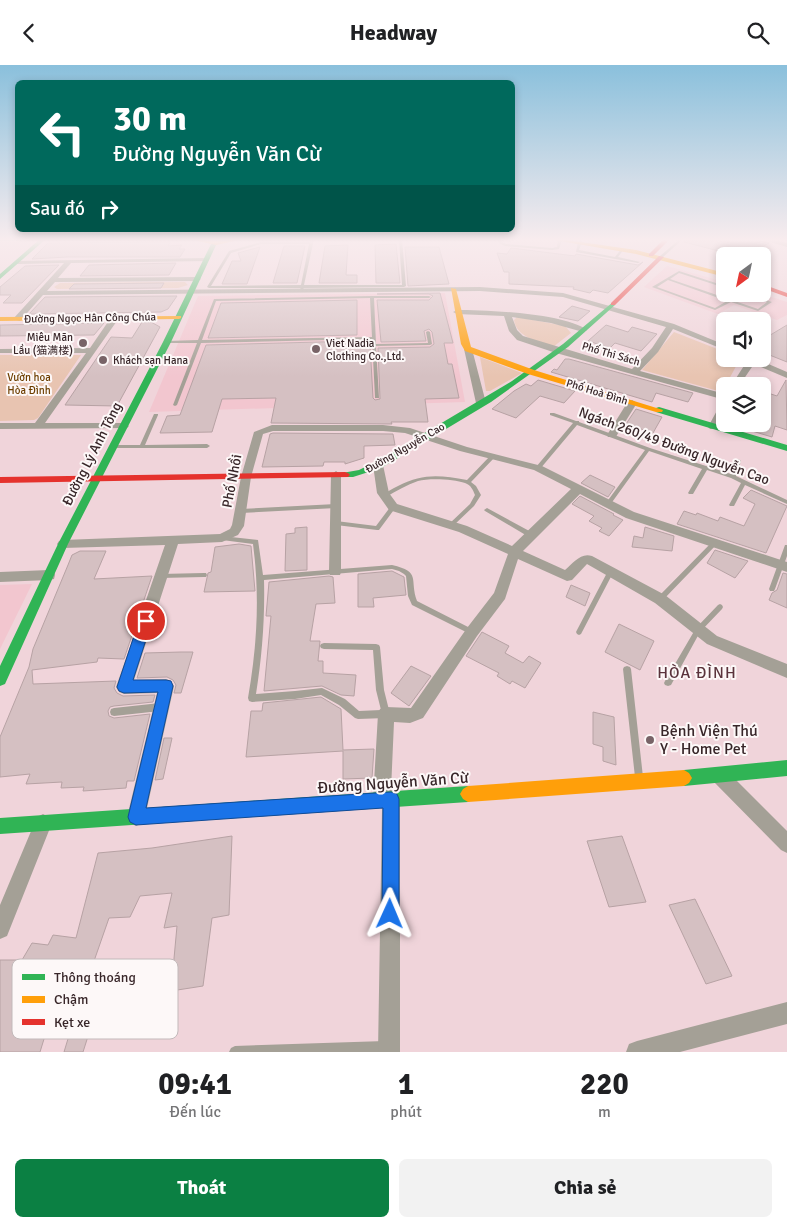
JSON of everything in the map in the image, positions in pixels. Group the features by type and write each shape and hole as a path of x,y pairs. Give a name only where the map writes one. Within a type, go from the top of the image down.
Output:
{"main road":[{"name":"Đường Lý Anh Tông","path":"0,680 3,666 63,544 195,285"},
{"name":"Đường Nguyễn Cao","path":"0,480 353,475 378,465 531,372 559,351 609,307 629,285"},
{"path":"453,289 457,312 468,349"},
{"path":"771,290 787,295"},
{"name":"Đường Ngọc Hân Công Chúa","path":"0,319 179,317"},
{"name":"Phố Hoà Đình","path":"468,349 531,372 787,448"},
{"name":"Đường Nguyễn Văn Cừ","path":"0,826 386,800 719,775 787,768"}],"street":[{"path":"17,319 48,285"},
{"path":"41,293 302,288 502,289 550,293 609,307 671,326 716,344"},
{"path":"457,312 507,313 549,319 583,330"},
{"name":"Phố Thi Sách","path":"507,313 513,331 520,338 559,351 716,395"},
{"path":"38,426 115,318"},
{"path":"634,372 671,326"},
{"path":"468,349 481,403"},
{"path":"0,351 92,350"},
{"path":"769,367 787,375"},
{"path":"612,435 632,403"},
{"path":"713,427 716,422"},
{"path":"0,426 124,426"},
{"name":"Phố Nhồi","path":"222,539 234,532 238,526 246,477 259,432 264,429 383,427 406,430 538,468 645,521 784,566"},
{"path":"378,465 386,502 393,507 451,525 515,551 567,576 583,561 588,559 660,599 712,640 787,671"},
{"path":"335,572 336,475"},
{"path":"389,1049 386,714 410,716 417,713 472,632 500,595 515,551 579,488"},
{"path":"63,544 222,539"},
{"path":"136,817 166,686 124,687 173,540"},
{"path":"0,577 48,575"},
{"path":"719,775 787,844"},
{"path":"0,929 43,823"},
{"path":"637,1052 787,1013"}],"lane":[{"path":"210,285 209,287 302,288 404,285"},
{"path":"657,285 654,287 716,309 726,303"},
{"path":"686,285 716,295"},
{"path":"706,292 716,286"},
{"path":"372,297 377,397"},
{"path":"175,405 215,300 429,297"},
{"path":"740,303 758,309 770,303"},
{"path":"374,345 430,344 428,332"},
{"path":"167,342 374,337"},
{"name":"Ngách 260/49 Đường Nguyễn Cao","path":"552,413 648,449 744,481 787,502"},
{"path":"142,447 156,415"},
{"path":"538,468 577,422"},
{"path":"113,447 207,446"},
{"path":"608,504 648,449"},
{"path":"468,482 493,456"},
{"path":"733,477 738,461"},
{"path":"691,493 705,469"},
{"path":"384,496 407,482 423,478 437,476 468,482 474,487 478,495 472,505 451,525"},
{"path":"732,505 744,481"},
{"path":"241,511 336,506"},
{"path":"336,523 377,528 393,507"},
{"path":"487,510 531,535"},
{"path":"222,539 256,541 262,578 260,647 252,697 295,695 322,691 342,702 358,715 386,714 380,690 376,647 324,646"},
{"path":"660,599 715,543"},
{"path":"772,589 784,566 787,547"},
{"path":"262,578 392,567 405,569 410,574 414,603 472,632"},
{"path":"579,632 611,571"},
{"path":"160,576 204,575"},
{"path":"668,683 698,630 720,607"},
{"path":"627,669 640,781"},
{"path":"114,712 161,707"},
{"path":"235,1052 389,1049"}],"shaded area":[{"path":"646,285 716,285 716,303 771,303 771,297 787,302 787,315 777,320 771,318 771,312 754,312 734,305 716,313 644,287"},
{"name":"Viet Nadia Clothing Co.,Ltd.","path":"445,293 465,402 149,412 198,296"},
{"path":"32,584 0,649 0,585"}],"green space":[{"path":"57,285 188,285 178,288 57,289 54,287"},
{"path":"517,317 565,326 571,333 553,347 535,341 519,331 514,320"},
{"path":"674,332 716,348 716,367 736,367 730,377 716,377 716,390 642,370"},
{"name":"Vườn hoa Hòa Đình","path":"0,355 81,355 38,418 34,420 0,421"},
{"path":"480,357 522,373 490,391 486,391"}],"building":[{"path":"2,285 39,285 22,303 3,303 11,295 0,295 0,287"},
{"path":"73,285 163,285 161,288 69,289"},
{"path":"532,285 617,285 608,293 593,290 590,293 573,289 574,287"},
{"path":"440,293 453,343 444,343 448,364 452,364 459,398 425,399 428,422 391,422 392,424 271,423 276,398 222,399 212,432 160,433 167,416 180,415 206,345 357,341 357,344 370,344 373,398 375,400 380,399 378,348 430,347 434,344 432,332 429,329 424,331 426,341 381,342 377,300 429,300 433,296 429,294 377,294"},
{"path":"177,296 168,309 161,312 29,314 45,297"},
{"path":"357,300 357,335 208,338 221,303"},
{"path":"572,306 590,311 578,321 559,317"},
{"path":"142,322 151,322 160,327 117,406 65,405 111,337 132,338"},
{"path":"104,323 94,335 0,336 0,325"},
{"path":"606,325 628,332 632,327 657,334 641,351 615,343 610,348 588,341"},
{"path":"787,325 787,362 771,356 771,335"},
{"path":"565,359 693,393 688,402 656,393 652,402 551,372 554,369 557,370"},
{"path":"538,380 575,391 564,403 540,396 516,418 492,409 514,391 526,384 531,386"},
{"path":"786,380 787,430 775,426 772,437 755,432 771,432 771,394 777,396"},
{"path":"636,409 662,417 653,433 626,424"},
{"path":"270,434 393,434 395,445 364,446 364,458 345,464 345,462 324,462 323,466 262,467"},
{"path":"590,475 615,487 608,497 581,483"},
{"path":"751,490 787,506 766,553 677,524 684,511 696,515 697,513 718,521 720,517 744,526 755,504 743,498"},
{"path":"580,496 623,520 609,536 599,531 602,528 589,521 594,516 572,504"},
{"path":"307,527 307,570 285,571 286,534 295,533 295,528"},
{"path":"645,527 674,536 672,551 632,547 634,536 643,538"},
{"path":"239,544 251,546 255,591 204,592 208,573 211,572 215,547"},
{"path":"715,550 748,561 735,578 707,563"},
{"path":"80,551 106,551 94,579 152,576 124,659 98,658 97,662 32,670 33,684 116,681 114,688 117,693 123,696 155,695 153,702 114,706 110,707 108,711 109,716 114,718 150,714 134,781 127,781 126,788 83,791 84,787 61,788 62,782 26,784 30,774 0,777 0,737 29,667 33,649 72,555"},
{"path":"392,571 404,577 406,595 373,598 374,607 358,607 358,574"},
{"path":"783,573 787,574 787,608 769,600 772,593 777,590"},
{"path":"333,577 335,603 316,604 310,641 320,641 318,661 323,661 323,673 356,675 354,696 341,695 322,686 264,691 271,616 266,616 269,582"},
{"path":"571,585 590,593 585,606 566,597"},
{"path":"619,624 654,641 640,670 605,652"},
{"path":"482,632 509,646 505,653 523,663 529,656 541,663 525,688 512,681 510,684 497,676 499,673 466,656"},
{"path":"193,652 181,693 174,693 176,685 173,680 167,677 137,678 145,653"},
{"path":"411,666 431,676 409,706 391,693"},
{"path":"321,697 341,709 343,750 374,749 372,778 343,779 343,751 246,757 251,711 262,711 263,703"},
{"path":"593,712 614,717 616,765 603,761 603,747 593,744"},
{"path":"164,738 172,738 163,779 155,780"},
{"path":"232,836 229,915 212,918 203,986 178,990 178,959 174,959 177,926 164,928 172,893 140,896 130,917 109,918 95,959 23,959 32,943 48,945 53,935 76,938 98,853 152,848"},
{"path":"622,836 646,902 609,907 587,841"},
{"path":"695,899 732,976 706,984 669,905"},
{"path":"0,960 12,960 12,1039 44,1039 40,1052 0,1052"},
{"path":"68,1039 87,1039 83,1052 64,1052"}],"traffic: fast":[{"path":"0,680 63,544 167,342 194,285"},
{"path":"345,475 377,466 488,400 566,346 613,304"},
{"path":"659,410 787,448"},
{"path":"684,778 787,768"},
{"path":"0,826 468,794"}],"traffic: slow":[{"path":"453,289 465,344 468,349 531,372 659,410"},
{"path":"0,319 179,317"},
{"path":"468,794 684,778"}],"traffic: jam":[{"path":"613,304 632,285"},
{"path":"771,289 787,295"},
{"path":"0,480 345,475"}],"place":[{"name":"Miêu Mãn Lầu (猫满楼)","path":"83,343"},
{"name":"Viet Nadia Clothing Co.,Ltd.","path":"316,349"},
{"name":"Khách sạn Hana","path":"103,360"},
{"name":"Bệnh Viện Thú Y - Home Pet","path":"650,740"}],"district":[{"name":"HÒA ĐÌNH","path":"697,673"}],"route":[{"path":"146,621 124,687 166,686 136,817 391,799 390,914"}]}
